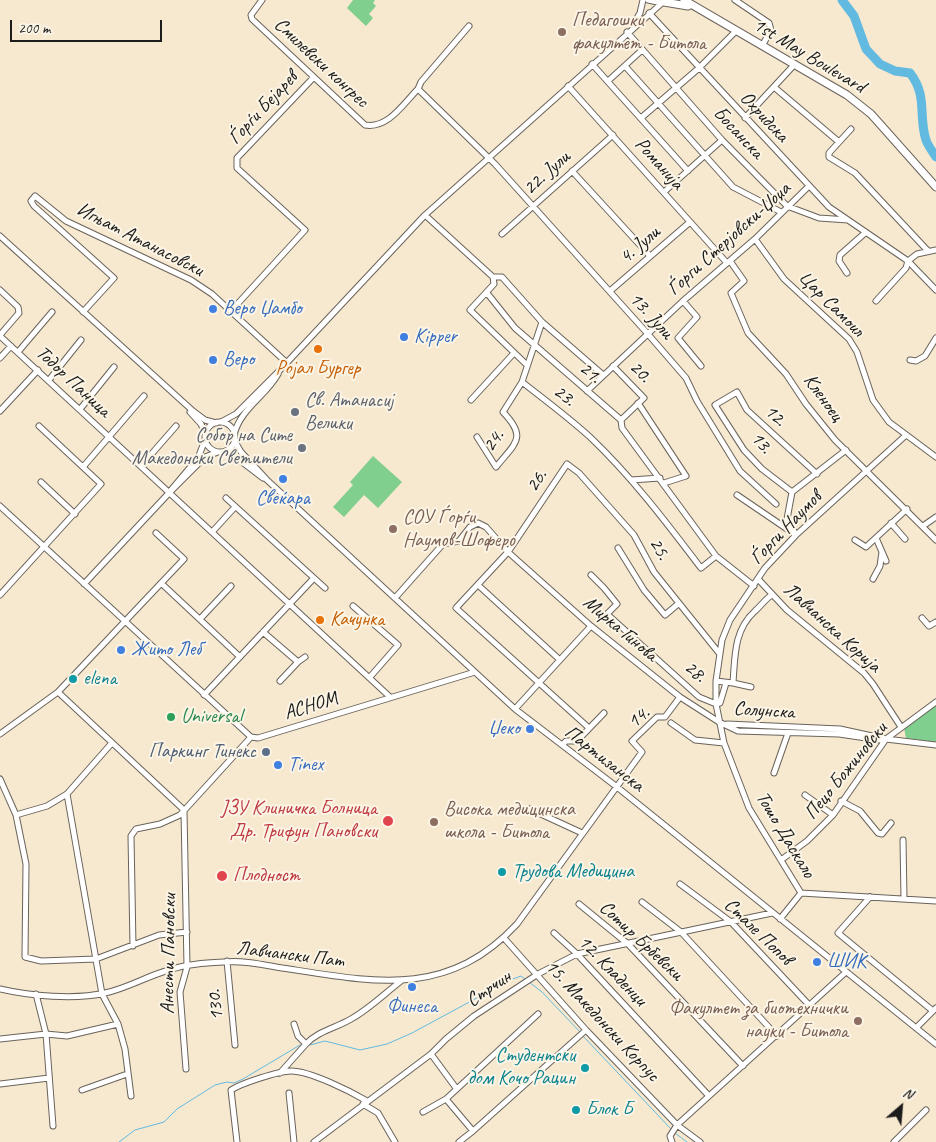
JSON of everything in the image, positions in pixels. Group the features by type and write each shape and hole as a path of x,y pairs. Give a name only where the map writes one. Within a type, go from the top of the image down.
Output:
{"main road":[{"name":"1st May Boulevard","path":"684,0 847,95 871,114 936,187"},
{"path":"664,1 696,8"}],"street":[{"name":"Смилевски конгрес","path":"262,0 251,15 252,19 365,125 384,124 418,89 421,82 470,26"},
{"path":"629,30 640,12 643,0"},
{"path":"648,0 664,1"},
{"path":"735,0 769,23 771,30 762,46"},
{"path":"169,493 198,458 209,427 236,414 280,371 425,215 629,30 664,1"},
{"name":"Охридска","path":"649,13 829,207 908,261 936,292"},
{"name":"Босанска","path":"629,30 642,50 722,140 787,206 819,218 848,220"},
{"path":"641,118 699,68 736,31"},
{"path":"608,81 642,50"},
{"path":"592,64 688,171"},
{"path":"745,118 794,65"},
{"path":"625,66 657,104 737,190 781,212"},
{"name":"Ѓорѓи Бејарев","path":"231,311 304,230 237,168 237,158 313,78"},
{"name":"Романија","path":"568,86 728,262"},
{"path":"774,87 839,142"},
{"name":"13. Јули","path":"418,89 488,158 648,333 686,378 697,401 740,471 776,504"},
{"path":"850,129 829,152 829,157 855,173 928,251"},
{"name":"22. Јули","path":"502,234 613,135"},
{"path":"664,192 722,140"},
{"path":"572,171 650,256"},
{"name":"Ѓорги Стерјовски-Џоџа","path":"587,391 683,301 755,239 809,186"},
{"name":"Игњат Атанасовски","path":"83,312 114,278 34,206 31,201 35,196 66,221 191,280 212,294 287,363"},
{"path":"425,215 493,277 494,284 470,310 526,365"},
{"name":"4. Јули","path":"610,291 690,222"},
{"path":"847,273 839,261 840,255 865,233"},
{"path":"0,236 199,416 230,426 234,437"},
{"name":"Цар Самоил","path":"755,239 784,279 849,339 857,352 877,407 888,422 936,457"},
{"path":"876,301 906,268 908,261 917,254 936,250"},
{"name":"Кленоец","path":"728,262 744,281 731,293 748,332 786,374 806,404 835,440 907,509 936,540"},
{"path":"493,277 502,277 542,322 604,375"},
{"path":"0,290 18,307 19,313 0,336"},
{"name":"21.","path":"487,293 515,328 620,420 622,428 716,556 754,586"},
{"path":"683,301 698,317 678,338 701,366"},
{"path":"18,352 52,312"},
{"path":"522,382 526,365 542,322"},
{"name":"Тодор Паница","path":"0,336 81,408 169,493 390,697"},
{"path":"910,360 916,361 925,356 936,338"},
{"path":"49,380 81,340"},
{"path":"0,358 11,346"},
{"path":"471,400 514,353"},
{"name":"20.","path":"613,366 644,398 620,420"},
{"path":"81,408 114,367"},
{"path":"0,411 38,370"},
{"path":"84,584 205,457 230,447 240,418 274,382 280,371"},
{"name":"24.","path":"477,437 496,467 514,444 518,434 516,425 503,412 522,382"},
{"name":"23.","path":"522,382 590,438 631,480 657,509 701,568 716,556"},
{"name":"12.","path":"716,405 737,392 747,410 817,474"},
{"path":"175,395 201,424 209,447 220,451"},
{"path":"83,467 144,396"},
{"path":"0,400 6,405"},
{"path":"631,480 662,481 686,476 638,403"},
{"name":"13.","path":"716,405 744,450 762,468 792,492"},
{"path":"0,595 103,486 39,426"},
{"path":"141,466 176,426"},
{"name":"Ѓорги Наумов","path":"719,722 716,704 716,682 720,653 730,620 758,579 796,535 905,436"},
{"name":"Партизанска","path":"234,437 241,452 267,480 515,709 617,787 936,1044"},
{"path":"796,535 787,519 792,492 846,450"},
{"name":"Партизанска","path":"220,451 230,452 267,480"},
{"name":"26.","path":"540,683 456,608 508,552 567,464"},
{"name":"25.","path":"567,464 579,473 634,535 654,572 678,604 720,653"},
{"path":"41,482 75,514"},
{"path":"737,495 796,535"},
{"path":"226,498 325,588"},
{"path":"0,506 251,737 180,815 160,824 136,829 131,836 133,946"},
{"path":"212,531 235,507"},
{"path":"855,540 866,547 907,509"},
{"path":"924,526 936,517"},
{"path":"892,523 905,538"},
{"name":"Мирка Гинова","path":"395,598 443,544 459,541 474,524 482,524 508,552 591,626 680,697 719,722"},
{"path":"0,734 58,692 184,559 156,532"},
{"path":"876,538 886,561"},
{"path":"618,548 641,585 665,615 678,604"},
{"path":"873,580 880,566 882,552"},
{"name":"28.","path":"591,575 617,604 607,614 699,696 716,704"},
{"path":"204,695 314,578"},
{"name":"Лавчанска Корија","path":"758,579 787,610 864,673 900,728 904,741"},
{"path":"161,583 240,657"},
{"path":"478,585 560,660"},
{"path":"200,620 231,586"},
{"path":"734,683 735,656 740,629 748,616 772,595"},
{"path":"353,606 398,646 370,677"},
{"path":"922,618 929,626 936,622"},
{"path":"515,709 591,626"},
{"path":"263,632 298,662"},
{"path":"280,681 304,657"},
{"name":"АСНОМ","path":"251,737 258,738 475,672"},
{"path":"716,682 734,683 751,687"},
{"path":"540,683 590,728"},
{"path":"716,704 720,702 726,683"},
{"path":"58,692 184,810"},
{"name":"14.","path":"617,787 642,752 632,741 656,717 666,717 680,697"},
{"name":"Пецо Божиновски","path":"781,860 807,841 832,815 886,739 936,702"},
{"name":"14.","path":"562,745 566,741 576,741 604,713"},
{"name":"Солунска","path":"719,722 738,731 839,734 880,740 886,739"},
{"name":"Солунска","path":"719,722 738,726 840,729 886,739 936,745"},
{"name":"Тошо Даскало","path":"719,722 724,743 749,808 801,893 936,901"},
{"path":"671,723 695,740 724,743"},
{"path":"774,773 788,733"},
{"path":"16,815 47,806 66,794 112,744"},
{"path":"0,779 16,815 26,864 26,957 41,961 96,960 158,935 187,932"},
{"name":"Лавчански Пат","path":"0,989 21,994 102,994 139,982 170,969 227,961 352,978 401,981 446,973 478,957 504,938 517,924 617,787"},
{"path":"66,794 102,994 118,1024 125,1049 131,1096"},
{"path":"805,795 832,815"},
{"path":"842,801 860,810 878,833 882,834 892,823"},
{"name":"Анести Пановски","path":"184,810 187,967 180,992 186,1069"},
{"path":"530,810 582,833"},
{"path":"903,840 904,899"},
{"name":"Стале Попов","path":"680,884 731,922 810,1006"},
{"path":"780,919 801,893"},
{"path":"870,897 838,933 934,1010 916,1028"},
{"path":"642,902 681,932 777,1036"},
{"name":"Сотир Брбевски","path":"579,904 628,944 744,1066"},
{"name":"Стрчин","path":"314,1142 431,1054 446,1038 538,974 577,954 772,913"},
{"name":"12. Кладенци","path":"554,933 577,954 709,1096"},
{"name":"15. Македонски Корпус","path":"504,938 586,1030 677,1125 700,1142"},
{"name":"130.","path":"227,961 236,1045"},
{"path":"672,1142 670,1135 677,1125 846,972"},
{"path":"279,1074 313,1036 339,1026 365,1011 401,981"},
{"path":"36,994 46,1034 53,1126"},
{"path":"423,1112 446,1099 538,1014"},
{"path":"0,1038 46,1034 67,1036 118,1024"},
{"path":"294,1024 298,1036 306,1044"},
{"path":"459,1142 473,1132 586,1030"},
{"path":"431,1054 456,1088"},
{"path":"237,1142 231,1090 291,1071 332,1083 365,1102 378,1113 395,1142"},
{"path":"82,1090 127,1074"},
{"path":"0,1084 49,1078"},
{"path":"289,1093 294,1142"},
{"path":"446,1099 473,1132"},
{"path":"894,1142 926,1110"}],"green space":[{"path":"353,0 375,0 373,3 376,6 369,14 373,18 366,26 347,8"},
{"path":"373,456 402,482 378,508 364,495 344,517 333,507 353,485 350,482"},
{"path":"936,704 936,742 906,738 904,728"}],"waterway":[{"path":"842,0 854,16 866,49 880,64 895,71 910,73 916,81 921,98 926,140 936,157"},
{"path":"310,1045 325,1041 360,1050 387,1044 412,1033 510,980 521,976 526,980"},
{"path":"529,982 542,992 580,1032"},
{"path":"582,1035 672,1130"},
{"path":"119,1142 135,1130 164,1122 177,1109 215,1085 227,1082 234,1083 243,1079 300,1045"},
{"path":"675,1133 687,1142"}],"place":[{"name":"Педагошки факултет - Битола","path":"562,32"},
{"name":"Веро Џамбо","path":"213,309"},
{"name":"Kipper","path":"404,337"},
{"name":"Ројал Бургер","path":"318,349"},
{"name":"Веро","path":"213,360"},
{"name":"Св. Атанасиј Велики","path":"295,412"},
{"name":"Собор на Сите Македонски Светители","path":"302,448"},
{"name":"Свеќара","path":"283,479"},
{"name":"СОУ Ѓорѓи Наумов-Шоферо","path":"393,529"},
{"name":"Качунка","path":"320,620"},
{"name":"Жито Леб","path":"121,650"},
{"name":"elena","path":"73,679"},
{"name":"Universal","path":"171,717"},
{"name":"Џеко","path":"530,729"},
{"name":"Паркинг Тинекс","path":"266,752"},
{"name":"Tinex","path":"278,765"},
{"name":"ЈЗУ Клиничка Болница Др. Трифун Пановски","path":"388,821"},
{"name":"Висока медицинска школа - Битола","path":"434,822"},
{"name":"Трудова Медицина","path":"502,872"},
{"name":"Плодност","path":"222,876"},
{"name":"ШИК","path":"817,962"},
{"name":"Финеса","path":"412,987"},
{"name":"Факултет за биотехнички науки - Битола","path":"858,1021"},
{"name":"Студентски дом Кочо Рацин","path":"585,1068"},
{"name":"Блок Б","path":"576,1110"}]}
